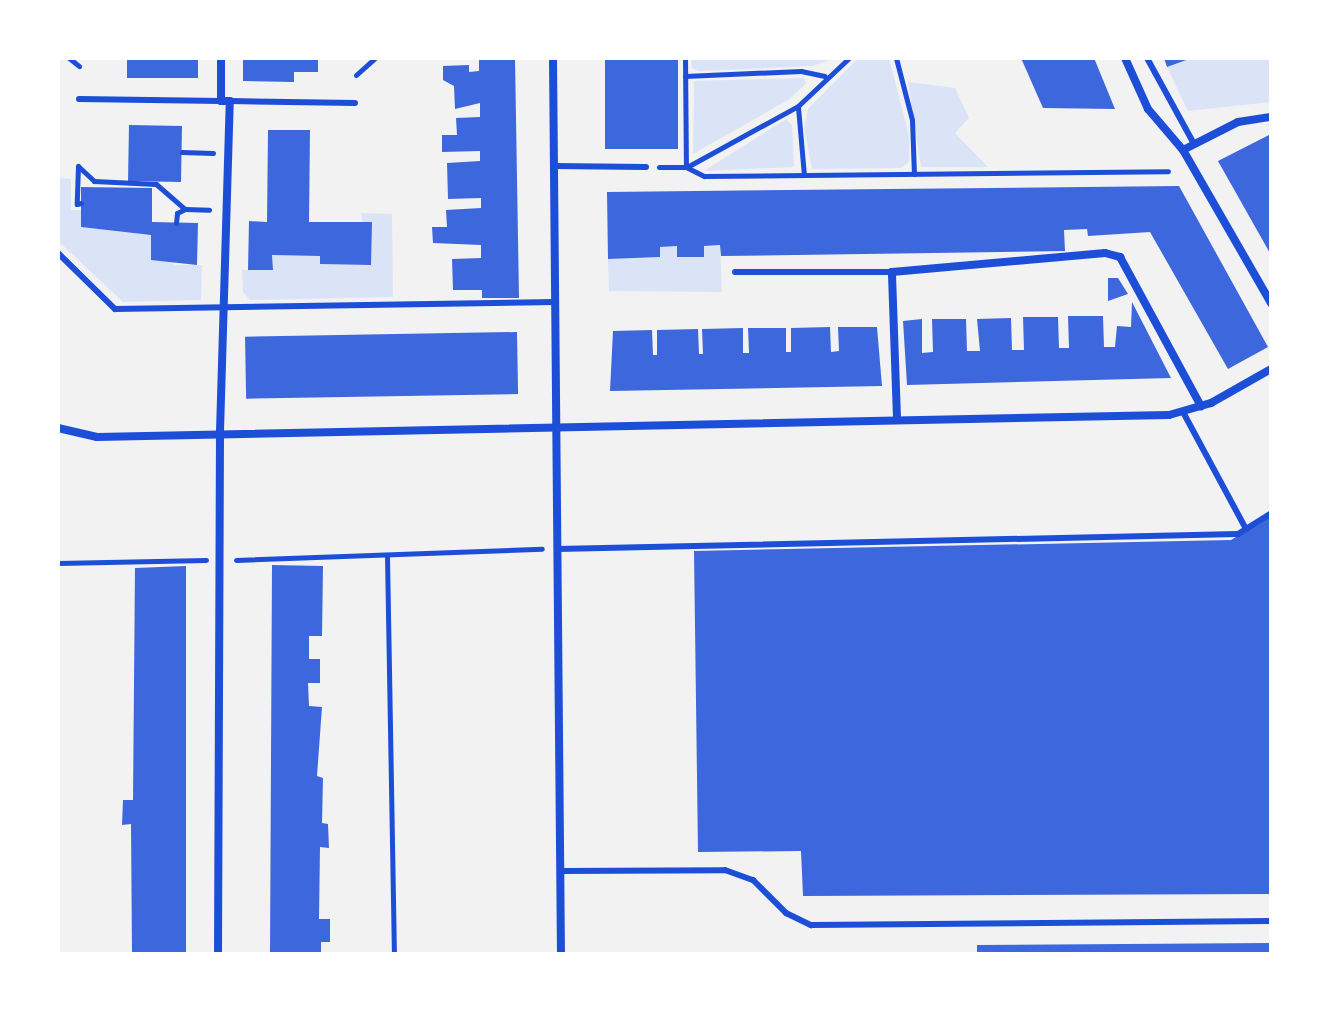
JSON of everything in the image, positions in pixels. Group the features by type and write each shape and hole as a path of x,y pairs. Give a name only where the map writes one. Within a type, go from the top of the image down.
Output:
{"street":[{"path":"218,954 220,431 229,153 221,58"},
{"path":"553,58 561,954"},
{"path":"1125,58 1148,109 1183,150 1271,303"},
{"path":"1183,150 1193,142 1238,122 1271,117"},
{"path":"897,418 892,272 1105,253 1120,257 1201,406"},
{"path":"58,428 97,437 220,431 1183,412 1201,406 1271,369"}],"lane":[{"path":"1147,58 1193,142"},
{"path":"79,99 355,103"},
{"path":"553,166 646,167"},
{"path":"58,253 115,309 555,302"},
{"path":"735,272 892,272"},
{"path":"1183,412 1246,529"},
{"path":"555,549 1238,534 1271,513"},
{"path":"561,871 725,870 753,880 786,913 811,925 1271,921"}],"path":[{"path":"69,58 79,66"},
{"path":"356,75 375,58"},
{"path":"685,58 686,167"},
{"path":"686,167 798,106 824,76 849,58"},
{"path":"896,58 912,120 914,174"},
{"path":"685,76 801,71 824,76"},
{"path":"798,106 804,175"},
{"path":"182,152 229,153"},
{"path":"81,203 77,204 78,166 94,181 156,184 185,209"},
{"path":"646,167 686,167 704,176 1168,171"},
{"path":"176,223 177,213 185,209 227,211"},
{"path":"394,954 387,556 555,549"}],"shaded area":[{"path":"691,58 834,58 813,66 699,71 692,68"},
{"path":"858,58 889,58 909,136 909,162 901,168 812,169 804,128 808,109"},
{"path":"1193,58 1271,58 1271,102 1188,111 1167,67"},
{"path":"804,78 806,84 788,100 693,154 694,81"},
{"path":"908,82 955,88 969,118 955,133 988,167 921,167"},
{"path":"786,119 792,125 794,167 704,171"},
{"path":"58,178 71,179 71,210 81,210 81,227 151,235 175,265 202,265 201,300 123,302 58,241"},
{"path":"361,213 392,214 393,297 250,300 243,292 242,270 272,270 272,255 320,256 321,264 371,265"},
{"path":"720,245 722,292 609,291 608,259 659,257 660,247 677,246 677,257 703,257 704,246"}],"building":[{"path":"127,58 198,58 198,78 127,78"},
{"path":"243,58 318,58 318,72 294,72 294,82 243,81"},
{"path":"479,58 515,58 519,298 482,298 482,290 453,290 452,259 481,258 481,245 433,243 432,227 447,227 446,210 481,208 481,198 448,199 447,163 480,161 480,151 442,152 442,135 457,135 456,118 480,117 480,103 455,109 454,86 443,80 443,66 469,65 469,72 479,71"},
{"path":"605,58 678,58 678,149 605,149"},
{"path":"1021,58 1094,58 1115,109 1043,108"},
{"path":"1164,58 1192,58 1167,67"},
{"path":"129,125 182,126 181,182 128,181"},
{"path":"268,130 310,130 309,222 372,222 371,265 320,264 320,256 272,255 273,270 248,270 249,221 267,222"},
{"path":"1271,134 1271,255 1218,161"},
{"path":"1179,186 1268,347 1228,369 1150,232 1088,236 1087,229 1064,230 1065,251 721,256 720,245 704,246 704,257 677,257 677,246 660,247 660,257 608,259 607,192"},
{"path":"81,187 152,188 152,222 198,223 197,265 151,260 151,235 81,227"},
{"path":"1108,278 1118,278 1128,294 1108,301"},
{"path":"1132,302 1171,378 907,385 903,321 922,319 922,353 933,352 932,319 966,319 967,351 980,351 977,319 1011,318 1012,350 1024,350 1023,317 1058,317 1059,348 1069,348 1068,316 1103,316 1104,347 1115,347 1117,326 1131,327"},
{"path":"830,327 831,352 839,351 838,327 877,327 882,386 610,391 613,331 652,330 653,355 657,355 657,330 698,329 699,354 703,354 702,329 743,328 743,353 749,353 748,328 786,328 786,352 791,352 791,328"},
{"path":"517,332 518,394 246,399 245,337"},
{"path":"1271,516 1271,894 803,896 801,851 698,852 694,551 1231,540"},
{"path":"272,565 323,566 322,636 309,636 309,659 320,659 320,683 308,683 309,706 322,707 317,776 323,778 322,823 328,824 329,848 320,847 319,919 330,919 330,942 321,942 321,954 270,954"},
{"path":"186,566 186,954 132,954 131,824 122,825 123,800 133,800 135,568"},
{"path":"1271,943 1271,954 977,954 977,945"}]}
